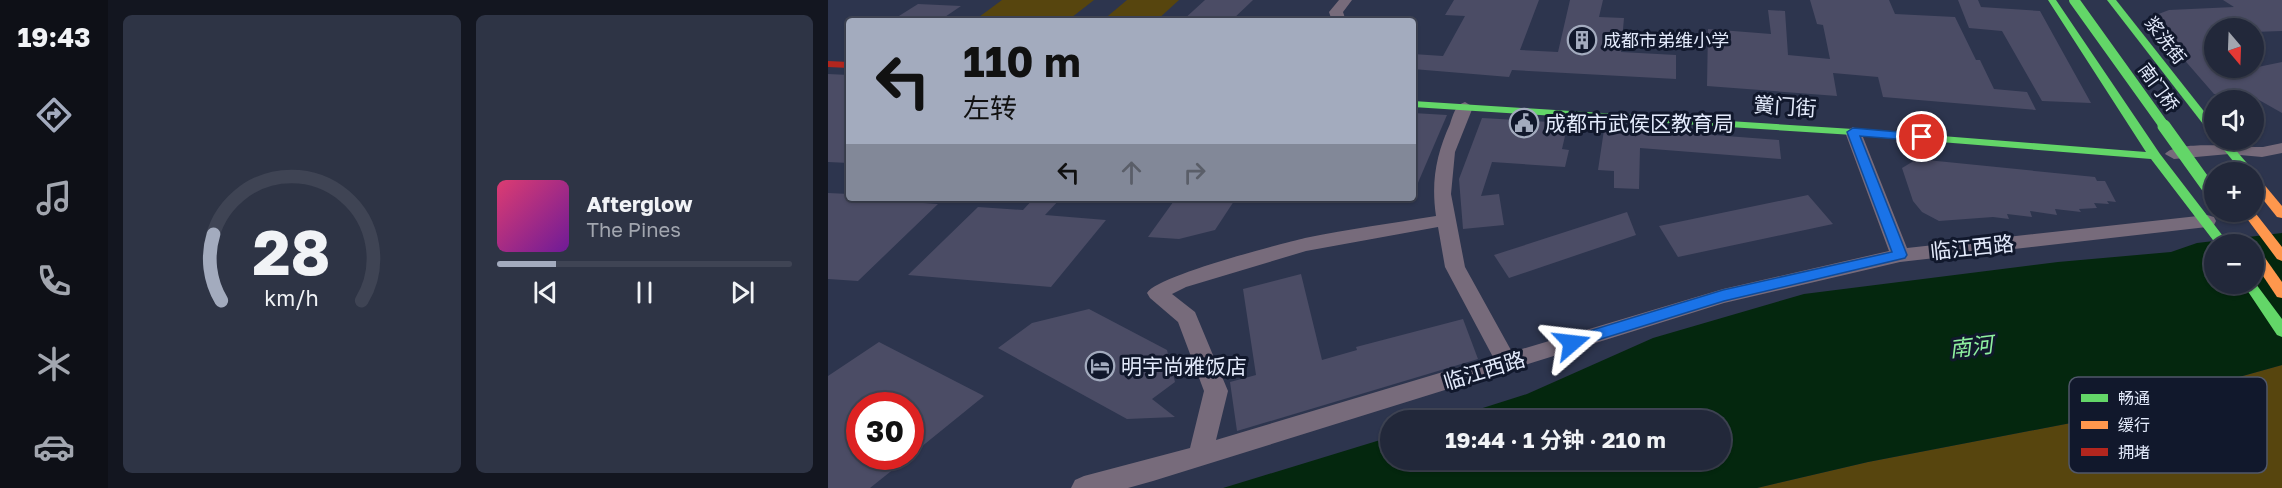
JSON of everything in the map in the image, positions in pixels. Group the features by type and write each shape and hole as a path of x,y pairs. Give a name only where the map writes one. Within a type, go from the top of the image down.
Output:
{"main road":[{"path":"2052,0 2155,156 2216,234"},
{"name":"南门桥","path":"2074,0 2204,181"},
{"path":"2091,0 2112,29"},
{"name":"浆洗街","path":"2111,0 2204,118"},
{"path":"828,64 846,65"},
{"name":"黉门街","path":"1416,104 1853,132 2155,156"},
{"name":"南门桥","path":"2190,134 2210,162"},
{"path":"2230,150 2240,162"},
{"path":"2264,192 2282,214"},
{"path":"2256,222 2282,256"},
{"path":"2264,267 2282,293"},
{"path":"2257,294 2282,331"}],"street":[{"path":"1338,18 1336,12 1346,0"},
{"path":"1465,107 1446,152 1442,194 1446,220 1455,267 1507,363"},
{"path":"1853,132 1900,255"},
{"path":"2155,156 2204,148"},
{"path":"2253,150 2262,152 2282,148"},
{"path":"1200,456 1216,390 1187,318 1157,292 1179,282 1305,245 1446,220"},
{"name":"临江西路","path":"1084,488 1200,456 1723,296 1900,255 2204,235"}],"shaded area":[{"path":"1002,0 1094,0 1071,18 979,17"},
{"path":"1127,0 1179,0 1159,18 1106,18"},
{"path":"2282,365 2282,488 1757,488 1868,462 2069,423 2069,473 2267,473 2267,377 2239,377"}],"water":[{"name":"南河","path":"2282,233 2282,365 2239,377 2069,377 2069,423 1868,462 1757,488 1223,488 1380,440 1380,470 1731,470 1731,410 1477,410 1527,394 1653,338 1804,294 2058,262 2171,252 2204,242 2204,294 2264,294 2264,235"}],"building":[{"path":"1205,0 1253,0 1234,18 1185,18"},
{"path":"1454,0 1539,0 1520,50 1558,52 1570,0 1603,0 1599,17 1624,18 1621,52 1676,55 1676,79 1512,70 1509,77 1416,69 1416,54 1443,56 1465,16 1445,15"},
{"path":"1810,0 1889,0 1895,14 1955,17 1976,60 1980,60 1994,89 2027,92 2036,110 1883,97 1878,77 1833,73 1837,96 1707,86 1708,29 1771,34 1768,10 1785,11 1788,55 1830,59 1823,25 1817,24"},
{"path":"1958,0 1978,0 1981,7 2040,11 2091,103 2042,101 2002,31 1969,28"},
{"path":"2223,0 2282,0 2282,31 2264,32 2264,18 2204,18 2204,78 2264,78 2264,66 2282,62 2282,113 2264,103 2264,90 2211,90 2148,18 2169,10 2234,7"},
{"path":"918,4 961,6 943,18 896,18"},
{"path":"828,74 846,75 846,163 828,162"},
{"path":"1416,113 1447,115 1416,187"},
{"path":"1482,118 1568,123 1562,149 1569,150 1565,167 1492,162 1481,196 1499,194 1504,225 1463,229 1459,179"},
{"path":"1604,130 1661,134 1661,131 1779,140 1781,159 1640,148 1639,189 1614,188 1614,171 1598,170"},
{"path":"1917,159 2095,177 2097,181 2105,181 2116,202 2094,203 2097,208 2079,209 2081,212 2055,209 2057,215 2030,211 2032,217 2007,214 2009,219 1993,217 1939,221 1922,212 1913,201 1902,168"},
{"path":"828,193 846,194 846,201 938,204 858,281 828,279"},
{"path":"1808,195 1833,224 1678,257 1659,226"},
{"path":"1031,201 1058,201 1045,215 1106,220 1051,287 908,275 978,207 1023,210"},
{"path":"1174,201 1234,201 1215,230 1179,239 1148,237"},
{"path":"1627,212 1636,235 1509,278 1494,255"},
{"path":"1301,274 1322,360 1357,350 1356,347 1463,319 1478,359 1237,431 1230,382 1256,375 1243,289"},
{"name":"明宇尚雅饭店","path":"1089,309 1167,350 1175,382 1152,399 1175,417 1127,419 998,348 1032,323"},
{"path":"879,342 984,396 924,445 924,392 846,392 846,470 892,470 870,488 828,488 828,376"}],"traffic: fast":[{"path":"2052,0 2155,156 2215,234"},
{"path":"2074,0 2204,182"},
{"path":"2111,0 2204,118"},
{"path":"1416,104 1853,132 2155,156"},
{"path":"2229,150 2240,162"},
{"path":"2257,294 2282,331"}],"traffic: slow":[{"path":"2264,192 2282,214"},
{"path":"2256,222 2282,256"},
{"path":"2264,267 2282,293"}],"traffic: jam":[{"path":"828,64 846,65"}],"place":[{"name":"成都市弟维小学","path":"1582,40"},
{"name":"成都市武侯区教育局","path":"1524,123"},
{"name":"明宇尚雅饭店","path":"1100,366"}],"route":[{"path":"1572,343 1723,296 1900,255 1853,132 1922,137"}]}
